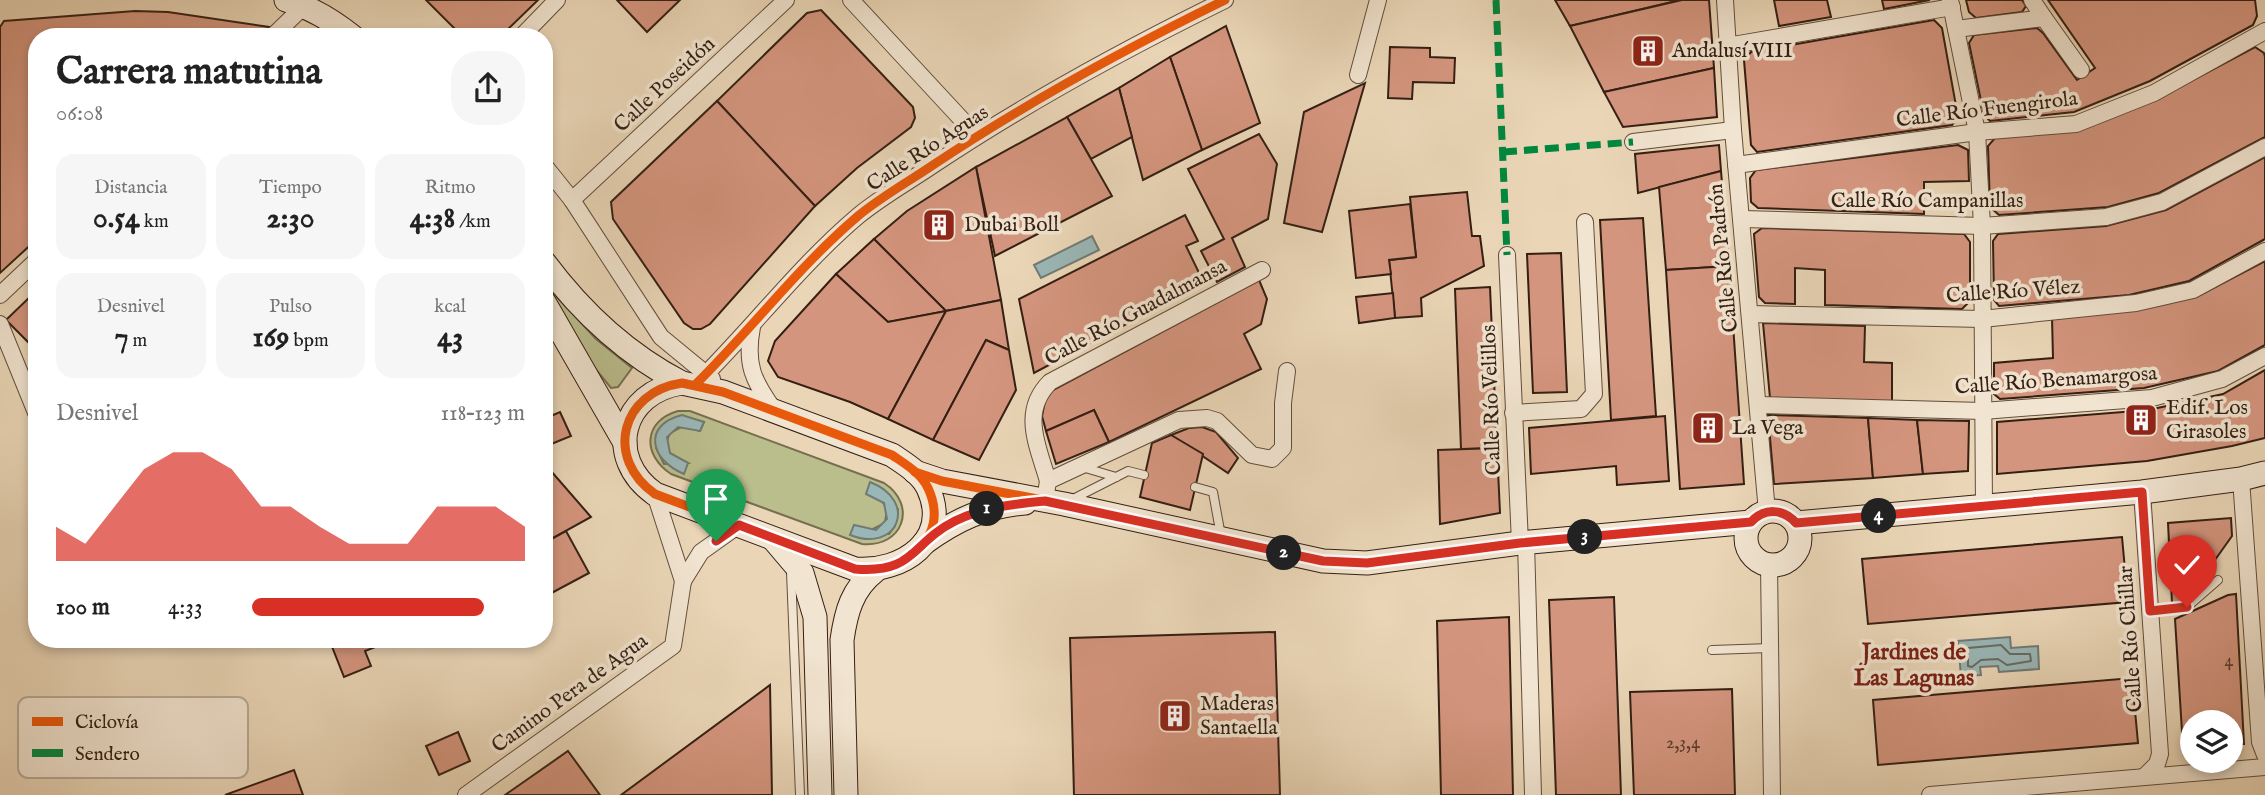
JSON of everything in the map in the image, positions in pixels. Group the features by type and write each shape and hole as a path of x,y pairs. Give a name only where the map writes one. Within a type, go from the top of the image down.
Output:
{"street":[{"path":"531,28 557,0"},
{"name":"Calle Poseidón","path":"572,200 786,0"},
{"path":"850,0 976,136"},
{"name":"Calle Río Aguas","path":"681,380 752,327 806,265 859,215 976,136 1136,44 1225,0"},
{"path":"1358,75 1378,0"},
{"name":"Calle Río Padrón","path":"1725,0 1733,130 1759,405 1759,517"},
{"path":"2032,0 2081,70"},
{"path":"278,28 295,3 334,21 343,28"},
{"path":"1727,46 1951,4 1977,132 1982,226 1984,507"},
{"path":"1956,29 2044,18"},
{"name":"Calle Río Fuengirola","path":"1736,165 1977,132 2076,124 2154,93 2265,31"},
{"path":"1633,142 1733,130"},
{"name":"Calle Río Campanillas","path":"1742,219 1982,226 2106,217 2162,202 2265,148"},
{"path":"553,176 572,200 661,337 681,380"},
{"path":"1513,413 1581,408 1594,394 1585,222"},
{"name":"Calle Río Vélez","path":"1751,314 1982,319 2136,303 2193,290 2265,251"},
{"name":"Calle Río Velillos","path":"1507,255 1533,795"},
{"path":"0,295 28,269"},
{"name":"Calle Río Guadalmansa","path":"1053,495 1034,430 1033,410 1038,394 1050,382 1262,270"},
{"path":"553,273 570,295 623,348 681,380 723,392 892,455 915,472 928,487 932,503 932,522 924,542 912,557 894,566 875,571 855,569 655,494 643,485 632,471 625,443 553,318"},
{"path":"0,324 28,393"},
{"path":"752,327 748,345 751,367 762,393 776,412"},
{"path":"661,337 665,358 681,380"},
{"name":"Calle Río Benamargosa","path":"1759,405 1983,411 2152,398 2222,379 2265,356"},
{"path":"924,542 952,523 981,510 1053,495 1081,466 1179,420 1207,418 1217,421 1252,455 1272,458 1283,448 1283,404 1287,371"},
{"path":"625,443 635,408 646,395 681,380"},
{"path":"915,472 942,481 1053,495 1323,561 1367,563 1522,543 1785,514 1796,523 1800,535 1798,550 1786,562 1769,565 1755,559 1747,546 1746,537 1759,517"},
{"path":"1796,523 2142,492 2241,479 2265,473"},
{"path":"2241,479 2260,742 2265,755"},
{"name":"Calle Río Chillar","path":"2142,492 2160,754 2157,764 2144,777"},
{"name":"Camino Pera de Agua","path":"466,795 673,646 683,581 655,494"},
{"path":"683,581 701,552 739,525"},
{"path":"772,537 802,573 815,617 820,795"},
{"path":"1769,565 1772,795"},
{"path":"846,795 842,640 845,616 855,590 875,571"},
{"path":"1930,795 2265,767"}],"lane":[{"path":"1081,466 1116,477"},
{"path":"1053,495 1128,471 1144,475"},
{"path":"1195,487 1213,492 1221,538"},
{"path":"790,559 794,593 800,795"},
{"path":"2150,611 2187,607 2218,580"},
{"path":"1712,650 1770,648"}],"green space":[{"path":"553,292 596,339 632,368 618,387 611,388 585,356"},
{"path":"678,411 690,411 884,483 901,502 901,523 888,539 862,544 671,474 655,458 650,439 658,422","holes":["682,416 704,422 700,431 683,426 670,433 666,443 670,453 688,463 664,464 656,448","880,499 898,509 895,526 889,534 851,535 854,526 871,530 885,523 887,508"]}],"water":[{"path":"1092,236 1099,250 1041,278 1034,265"},
{"path":"682,415 704,422 700,431 678,427 667,437 670,453 688,463 684,474 664,460 655,443 661,426"},
{"path":"870,482 885,491 894,501 898,512 896,523 890,532 867,539 850,535 854,525 876,530 887,519 884,503 866,494"},
{"path":"2010,637 2011,648 2038,646 2039,669 1999,672 1998,666 1980,667 1981,675 1961,676 1958,641"}],"building":[{"path":"426,0 538,0 509,28 454,28"},
{"path":"617,0 680,0 647,32"},
{"path":"1555,0 1676,0 1676,1 1570,26"},
{"name":"Andalusí VIII","path":"1682,0 1709,0 1714,68 1604,92 1570,26"},
{"path":"1774,0 1827,0 1831,17 1779,26"},
{"path":"1882,0 1930,0 1884,9"},
{"path":"1966,0 2022,0 2026,6 2022,12 1976,18 1969,12"},
{"path":"2048,0 2255,0 2257,16 2253,25 2150,81 2074,112 1990,121 1984,115 1969,43 1974,35 2037,28 2077,80 2095,68"},
{"path":"821,10 913,107 915,118 911,127 857,168 815,206 717,101 807,13"},
{"path":"135,11 168,12 269,27 28,28 28,247 0,273 0,27 4,21"},
{"path":"1934,20 1942,28 1958,117 1952,125 1757,152 1751,145 1744,60 1751,52"},
{"path":"1226,26 1260,123 1202,150 1170,57"},
{"path":"1390,47 1430,48 1430,57 1455,58 1454,83 1413,82 1412,99 1388,98"},
{"path":"2255,47 2264,53 2265,57 2265,137 2159,193 2108,207 1999,215 1990,207 1988,146 1995,138 2155,100"},
{"path":"1170,57 1202,150 1143,180 1119,88"},
{"path":"1714,68 1717,117 1623,127 1604,92"},
{"path":"1365,83 1322,232 1284,223 1304,112"},
{"path":"1119,88 1132,137 1091,159 1067,117"},
{"path":"717,101 815,206 710,324 701,329 693,329 684,323 613,219 611,202"},
{"path":"1067,117 1112,196 995,256 976,167"},
{"path":"1259,134 1277,164 1268,219 1232,238 1245,267 1217,282 1201,251 1224,239 1188,169"},
{"path":"1719,145 1721,171 1638,193 1635,154"},
{"path":"1958,145 1968,150 1969,181 1924,182 1924,214 1758,208 1751,202 1750,178 1756,170"},
{"path":"2265,157 2265,239 2189,281 2129,295 1999,306 1994,300 1993,241 1998,234 2106,226 2166,210"},
{"name":"Dubai Boll","path":"976,167 1001,300 946,311 874,239 907,211"},
{"path":"1721,171 1729,266 1666,270 1659,187"},
{"path":"1467,192 1472,236 1480,236 1484,266 1421,298 1422,316 1395,318 1389,260 1416,257 1410,197"},
{"path":"1410,204 1416,257 1389,260 1391,274 1356,278 1349,211"},
{"path":"1185,215 1198,241 1186,246 1204,283 1034,373 1019,299"},
{"path":"1643,218 1656,416 1611,420 1600,220"},
{"path":"1762,228 1964,234 1970,242 1970,301 1962,309 1825,305 1825,270 1795,268 1795,304 1765,303 1759,297 1754,234"},
{"path":"874,239 946,311 888,322 836,274"},
{"path":"1561,253 1567,392 1533,393 1527,254"},
{"path":"2265,261 2265,345 2218,371 2144,388 2000,399 1994,394 1994,363 2053,358 2052,317 2200,295"},
{"name":"La Vega","path":"1729,266 1744,484 1680,489 1666,270"},
{"path":"836,274 888,322 946,311 888,419 850,402 778,377 768,361 775,341"},
{"path":"1259,280 1267,299 1261,324 1244,334 1261,369 1109,442 1094,410 1046,431 1042,416 1045,401 1053,390"},
{"path":"1490,287 1497,448 1461,449 1455,289"},
{"path":"1393,293 1395,318 1359,323 1356,297"},
{"path":"28,299 28,342 6,320"},
{"path":"1001,300 1009,350 986,340 933,440 888,419 946,311"},
{"path":"1763,323 1865,326 1864,362 1892,363 1892,402 1770,398"},
{"path":"986,340 1009,350 1016,390 979,460 933,440"},
{"name":"Edif. Los Girasoles","path":"2265,370 2265,438 2147,461 1997,474 1997,422 2148,410 2223,394"},
{"path":"1094,410 1109,442 1056,464 1046,431"},
{"path":"560,412 571,436 553,443 553,415"},
{"path":"1768,415 1868,418 1873,478 1774,484"},
{"path":"1665,416 1669,481 1617,485 1616,466 1531,474 1529,428"},
{"path":"1868,418 1917,420 1923,474 1873,478"},
{"path":"1917,420 1969,421 1968,471 1923,474"},
{"path":"1202,427 1216,432 1238,458 1228,473 1171,435 1189,428"},
{"path":"1171,435 1203,454 1190,510 1140,497 1152,443"},
{"path":"1497,448 1500,513 1440,524 1438,450"},
{"path":"553,473 591,517 553,538"},
{"path":"2231,518 2232,536 2185,602 2172,603 2168,523"},
{"path":"566,531 589,573 553,592 553,538"},
{"path":"2122,537 2128,602 1868,624 1862,559"},
{"path":"2236,594 2242,710 2181,710 2175,619 2228,595"},
{"path":"1614,597 1621,795 1556,795 1549,600"},
{"path":"1509,617 1513,795 1441,795 1437,621"},
{"name":"Maderas Santaella","path":"1275,632 1280,795 1074,795 1070,638"},
{"path":"333,648 373,648 365,651 371,666 344,677"},
{"path":"2132,678 2138,743 1878,765 1873,700"},
{"path":"770,685 772,795 621,795"},
{"path":"1732,689 1735,795 1634,795 1630,692"},
{"path":"458,732 470,761 439,775 426,746"},
{"path":"568,751 600,795 505,795"},
{"path":"294,770 303,795 225,795"}],"marked path":[{"path":"1496,0 1507,255"},
{"path":"1503,152 1633,142"}],"cycle path":[{"path":"695,385 815,256 876,202 1040,98 1225,0"},
{"path":"682,383 723,392 892,455 917,473 928,488 934,507 928,538 918,550 905,559 873,569 855,569 655,494 639,479 629,463 625,445 626,428 633,413 645,399 661,389 682,383"},
{"path":"915,472 942,481 1064,504 1323,561 1367,563 1520,543 1751,522"}],"place":[{"name":"Andalusí VIII","path":"1648,51"},
{"name":"Dubai Boll","path":"939,225"},
{"name":"Edif. Los Girasoles","path":"2141,420"},
{"name":"La Vega","path":"1708,428"},
{"name":"Maderas Santaella","path":"1175,716"}],"district":[{"name":"Jardines de Las Lagunas","path":"1914,665"}],"route":[{"path":"716,541 739,525 855,569 875,571 912,557 924,542 952,523 981,510 1045,501 1323,561 1367,563 1520,543 1751,522 1770,511 1785,514 1796,523 2142,492 2150,611 2187,607"}]}
